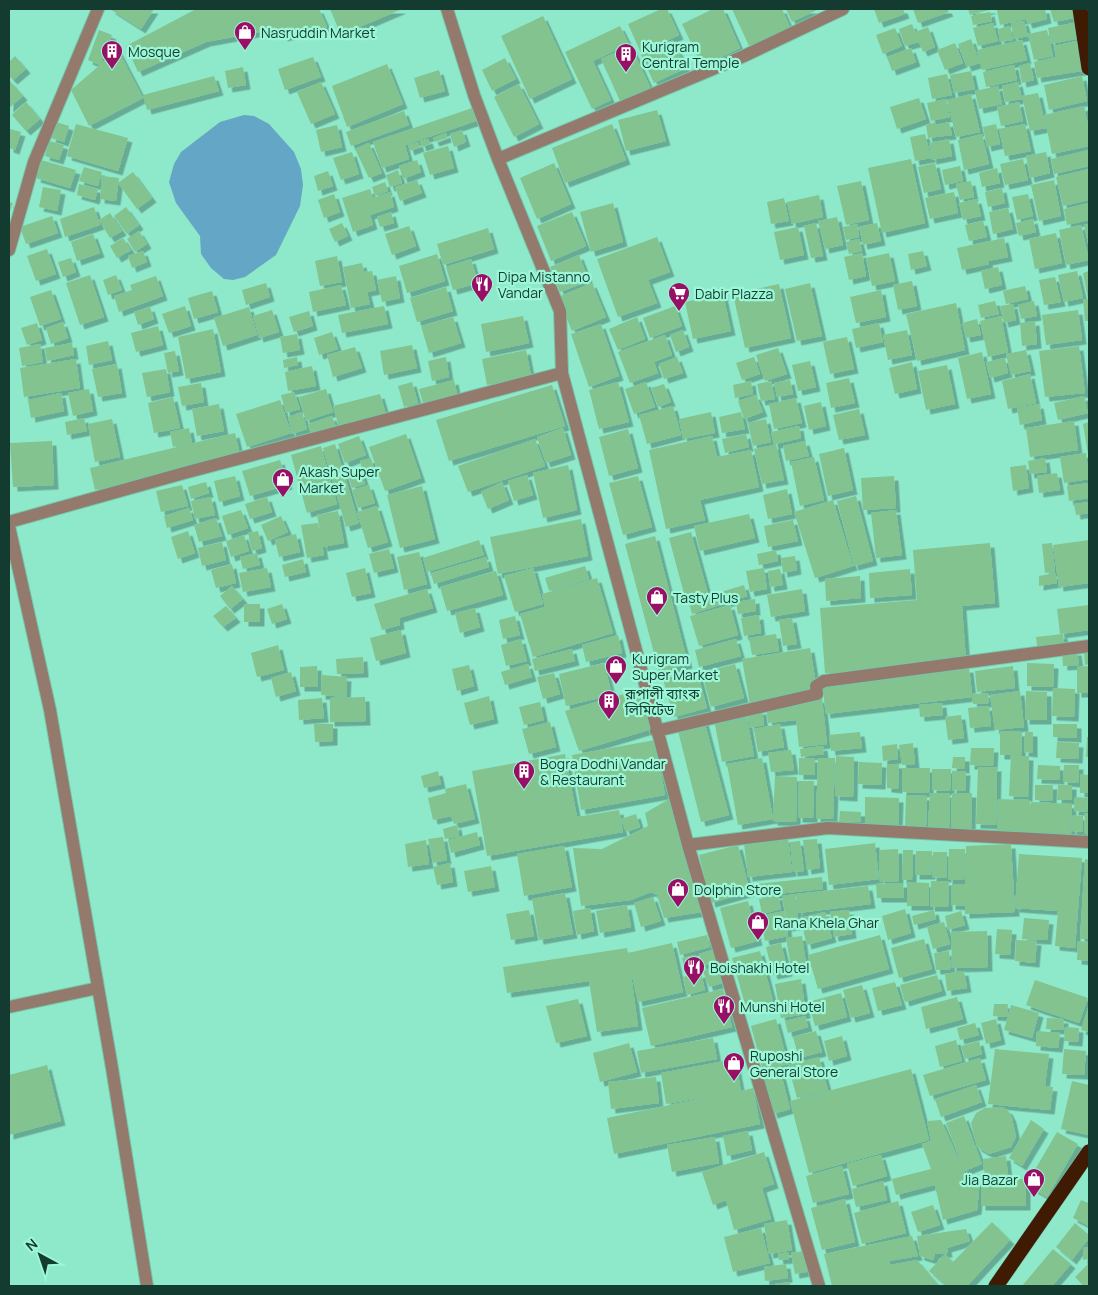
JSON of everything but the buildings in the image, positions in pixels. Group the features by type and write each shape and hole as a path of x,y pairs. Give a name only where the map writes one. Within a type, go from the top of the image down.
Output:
{"highway":[{"path":"1080,9 1089,68"},
{"path":"996,1286 1089,1152"}],"street":[{"path":"9,250 34,162 98,9"},
{"path":"447,9 474,95 560,311 562,373 656,731 819,1286"},
{"path":"498,159 744,56 843,9"},
{"path":"9,522 184,473 562,373"},
{"path":"9,526 50,710 147,1286"},
{"path":"656,731 817,694 816,686 824,681 1089,646"},
{"path":"688,845 828,828 1089,842"},
{"path":"9,1007 98,988"}],"water":[{"path":"244,115 254,116 269,124 294,152 301,169 303,185 300,206 276,255 245,277 233,280 224,279 211,268 201,254 200,236 176,203 169,182 174,164 181,152 220,122"}],"place":[{"name":"Nasruddin Market","path":"245,51"},
{"name":"Mosque","path":"112,70"},
{"name":"Kurigram Central Temple","path":"626,73"},
{"name":"Dipa Mistanno Vandar","path":"482,303"},
{"name":"Dabir Plazza","path":"679,312"},
{"name":"Akash Super Market","path":"283,498"},
{"name":"Tasty Plus","path":"657,616"},
{"name":"Kurigram Super Market","path":"616,685"},
{"name":"রূপালী ব্যাংক লিমিটেড","path":"609,720"},
{"name":"Bogra Dodhi Vandar & Restaurant","path":"524,790"},
{"name":"Dolphin Store","path":"678,908"},
{"name":"Rana Khela Ghar","path":"758,941"},
{"name":"Boishakhi Hotel","path":"694,986"},
{"name":"Munshi Hotel","path":"724,1025"},
{"name":"Ruposhi General Store","path":"734,1082"},
{"name":"Jia Bazar","path":"1034,1198"}]}
